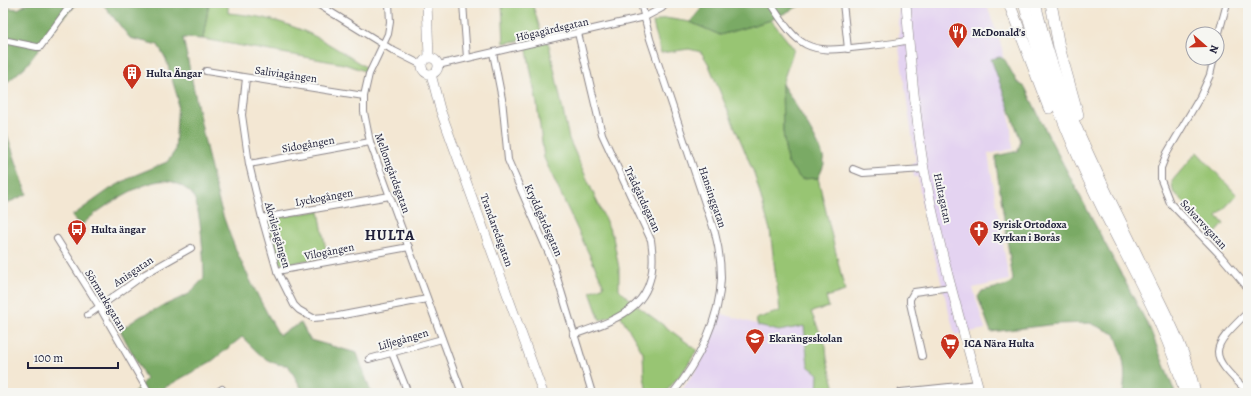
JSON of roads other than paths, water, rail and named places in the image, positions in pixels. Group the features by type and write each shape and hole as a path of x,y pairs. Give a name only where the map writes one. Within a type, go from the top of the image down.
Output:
{"highway":[{"path":"1009,3 1029,60 1051,113 1064,140 1086,175"},
{"path":"1024,3 1047,83 1086,175 1167,342 1185,393"},
{"path":"1035,3 1050,60 1086,151 1168,320 1184,358 1195,393"},
{"path":"1051,3 1059,46 1086,151"}],"street":[{"path":"3,40 40,47 72,3"},
{"path":"316,3 383,44 422,65 424,71 431,74 436,71 438,65 435,59 429,57"},
{"name":"Mellomgårdsgatan","path":"389,3 390,22 388,34 369,74 364,96 364,112 370,142 462,393"},
{"path":"427,3 429,57"},
{"path":"463,3 467,58"},
{"name":"Hansinggatan","path":"641,3 652,46 715,233 720,256 721,280 716,308 706,339 694,362 673,393"},
{"name":"Högagärdsgatan","path":"438,65 644,17 662,8 667,3"},
{"path":"770,3 793,35 804,43 824,50 848,49 909,40"},
{"path":"843,3 848,49"},
{"name":"Hultagatan","path":"906,3 924,170 951,287 979,388"},
{"path":"1221,26 1227,3"},
{"name":"Trädgårdsgatan","path":"573,335 613,320 626,313 638,303 647,289 653,272 654,256 651,240 602,134 578,33"},
{"name":"Kryddgårdsgatan","path":"493,53 502,99 508,160 552,261 573,335 592,393"},
{"path":"422,65 424,60 429,57"},
{"name":"Solvarvsgatan","path":"1212,66 1210,75 1200,97 1167,153 1161,168 1160,180 1170,203 1220,255 1248,288"},
{"name":"Saliviagången","path":"206,71 246,78 285,82 364,96"},
{"name":"Trandaredsgatan","path":"431,74 440,109 543,393"},
{"name":"Akvilejagången","path":"246,78 242,115 249,164 277,271 294,305 299,310 313,318 338,316 428,299"},
{"name":"Sidogången","path":"249,164 370,142"},
{"path":"853,169 863,173 924,170"},
{"name":"Lyckogången","path":"262,218 390,196"},
{"name":"Sörmarksgatan","path":"57,240 99,306 149,393"},
{"name":"Vilogången","path":"277,271 409,247"},
{"name":"Anisgatan","path":"88,315 145,274 191,248"},
{"path":"922,356 910,304 911,295 914,292 951,287"},
{"path":"1248,312 1224,335 1218,346 1217,353 1222,366 1248,392"},
{"name":"Liljegången","path":"369,359 442,339"},
{"path":"392,353 408,393"},
{"path":"901,392 979,388"}],"place":[{"name":"McDonald's","path":"958,49"},
{"name":"Hulta Ängar","path":"132,90"},
{"name":"Hulta ängar","path":"77,246"},
{"name":"Syrisk Ortodoxa Kyrkan i Borås","path":"979,247"},
{"name":"Ekarängsskolan","path":"755,355"},
{"name":"ICA Nära Hulta","path":"950,360"}],"district":[{"name":"HULTA","path":"390,235"}]}
